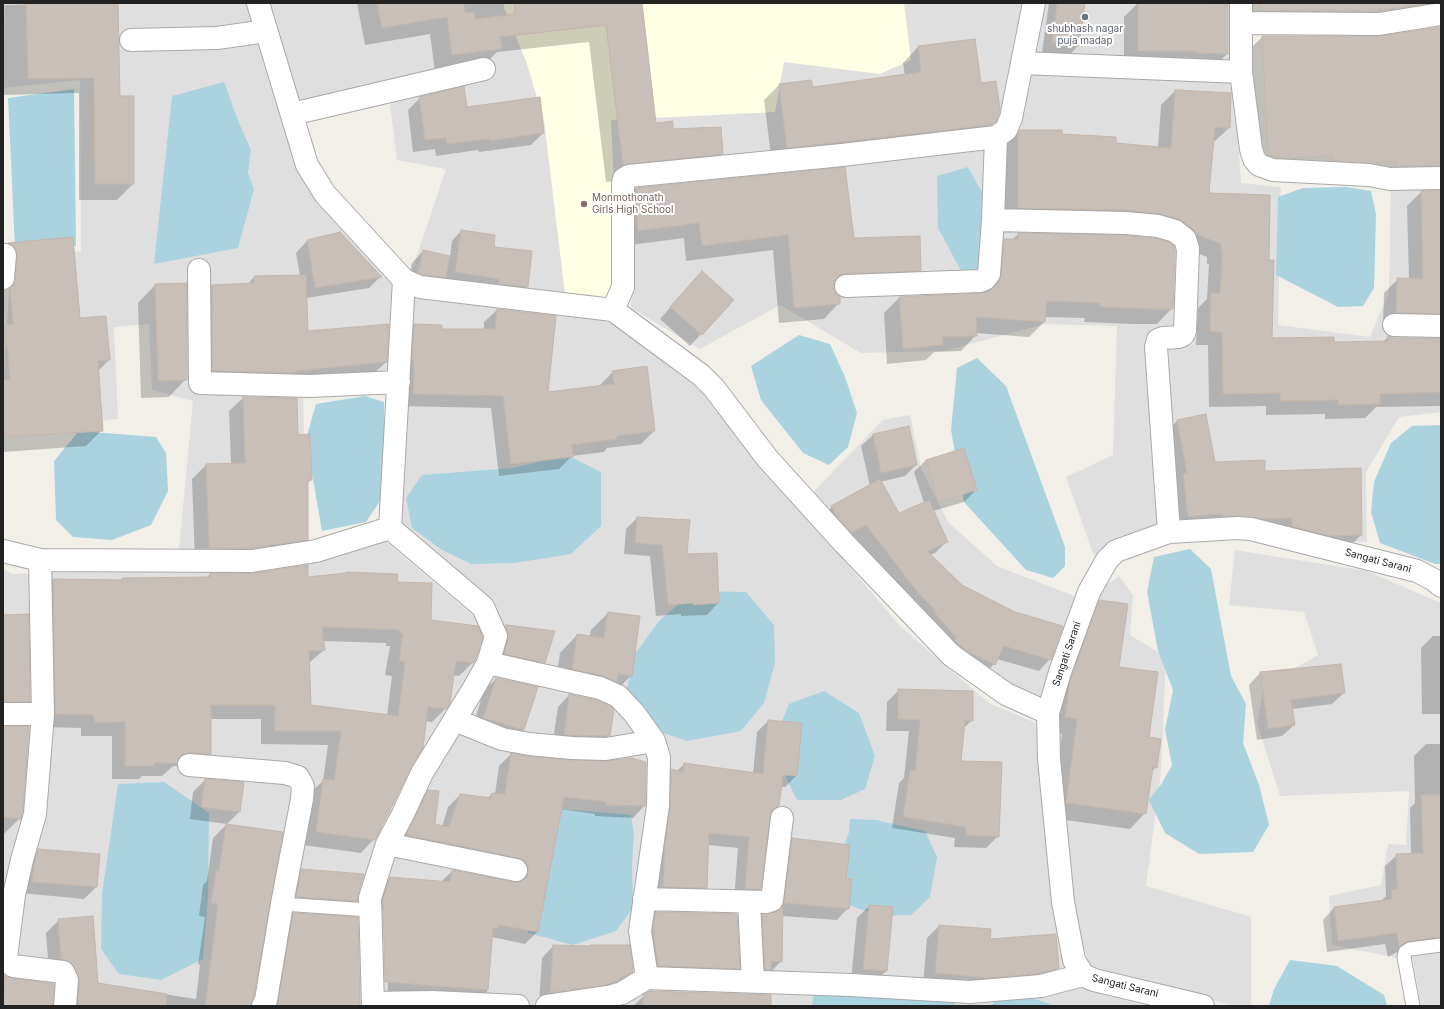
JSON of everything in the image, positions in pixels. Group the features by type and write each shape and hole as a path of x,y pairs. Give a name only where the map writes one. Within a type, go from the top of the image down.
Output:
{"street":[{"path":"613,310 623,287 624,179 629,176 842,155 996,137 1006,130 1011,118 1034,3"},
{"path":"261,4 266,31 307,164 325,194 404,280 420,287 613,310 701,376 714,388 767,458 844,543 951,655 1006,694 1048,713"},
{"path":"1441,14 1379,24 1241,13 1242,72 1251,149 1254,159 1259,165 1273,170 1369,175 1390,179 1441,178"},
{"path":"131,40 217,38 266,31"},
{"path":"1022,63 1242,72"},
{"path":"292,114 484,69"},
{"path":"846,286 980,281 985,279 989,274 993,220 996,137"},
{"path":"993,220 1126,223 1150,225 1175,230 1185,239 1188,249 1185,331 1183,335 1179,337 1162,338 1158,340 1156,347 1169,532"},
{"path":"3,278 5,255"},
{"path":"199,270 200,383 310,386 398,382"},
{"path":"390,528 404,280"},
{"path":"1394,325 1441,326"},
{"path":"3,550 40,560 252,561 316,551 390,528"},
{"path":"390,528 483,607 496,636 488,663 422,773 387,844 370,898 369,910 373,1004 432,1002 518,1006"},
{"name":"Sangati Sarani","path":"1203,1006 1094,980 1083,975 1074,960 1063,902 1049,759 1048,713 1060,672 1089,592 1107,560 1116,551 1169,532 1238,528 1251,529 1417,571 1434,580 1441,586"},
{"path":"40,560 43,714 35,814 14,894 5,957 13,966 63,972 67,980 65,1006"},
{"path":"488,663 600,688 618,696 634,713 654,741 659,757 658,806 640,931 647,978"},
{"path":"3,714 43,714"},
{"path":"455,720 502,739 528,744 606,749 654,741"},
{"path":"189,765 285,773 298,778 303,786 302,799 266,1000 263,1006"},
{"path":"644,899 749,902 766,902 772,900 782,818"},
{"path":"387,844 516,870"},
{"path":"749,902 753,981"},
{"path":"547,1006 608,997 622,993 647,978 851,985 969,999 1041,986 1083,975"}],"lane":[{"path":"282,904 369,910"},
{"path":"1413,1006 1404,957 1405,952 1410,949 1441,945"}],"shaded area":[{"path":"5,3 250,3 300,164 400,281 395,379 303,379 306,545 179,549 193,401 152,390 149,324 114,327 118,419 3,433 3,389 11,260 81,251 80,80 3,88"},
{"path":"270,3 1025,3 1002,124 980,136 619,175 610,302 409,279 446,169 397,160 388,87 299,102"},
{"name":"Monmothonath Girls High School","path":"504,3 904,3 911,60 880,74 784,62 775,112 611,120 619,287 610,302 565,294 544,120 526,61 504,8"},
{"path":"1043,3 1236,3 1234,62 1035,56"},
{"path":"1030,74 1234,80 1241,183 1281,187 1278,325 1370,337 1389,292 1391,185 1441,182 1441,412 1399,417 1366,472 1367,542 1290,541 1218,527 1143,529 1094,556 1066,477 1113,455 1117,326 1045,324 944,351 861,353 780,305 700,349 631,308 628,180 973,145 1013,138"},
{"path":"411,298 569,309 618,326 701,391 900,626 989,703 1041,725 1052,876 1060,954 1093,992 1148,1006 377,1006 373,906 423,777 485,691 502,640 400,525"},
{"path":"910,415 921,468 948,522 997,566 1082,599 1052,698 1007,689 970,666 812,493 883,420"},
{"path":"383,539 488,628 481,668 371,873 369,1006 3,1006 3,569 12,574 161,569 272,570"},
{"path":"1235,550 1367,571 1441,603 1441,1006 1421,1006 1413,961 1332,945 1329,896 1381,885 1388,844 1406,845 1409,791 1280,796 1257,723 1264,685 1318,655 1304,612 1229,605"},
{"path":"1119,576 1133,595 1130,635 1166,657 1161,771 1146,886 1251,917 1251,1006 1234,1006 1114,974 1090,966 1076,926 1056,764 1060,687 1085,600"}],"water":[{"path":"224,82 251,150 248,173 254,189 238,248 154,264 172,96"},
{"path":"74,89 76,246 15,248 8,98"},
{"path":"968,167 988,203 987,270 966,280 938,228 937,176"},
{"path":"1346,187 1371,191 1376,214 1374,288 1363,306 1338,307 1276,275 1278,197 1303,188"},
{"path":"799,335 830,344 845,377 857,413 848,447 829,465 803,453 761,400 751,366"},
{"path":"977,358 1006,386 1065,547 1065,566 1053,578 1026,570 964,502 951,430 957,368"},
{"path":"365,396 384,402 384,495 366,522 322,531 306,439 316,404"},
{"path":"1441,425 1441,564 1435,564 1380,543 1371,512 1374,482 1391,443 1412,426"},
{"path":"79,431 156,437 166,453 168,491 151,525 112,540 73,537 56,520 54,461"},
{"path":"567,455 601,472 601,526 571,554 515,563 471,564 442,550 412,528 406,498 422,475 513,468"},
{"path":"1190,549 1211,569 1231,676 1246,704 1243,743 1259,785 1269,825 1253,852 1199,854 1165,833 1149,800 1162,783 1172,765 1165,730 1173,690 1158,651 1147,592 1154,557"},
{"path":"694,591 746,592 774,625 775,663 764,703 741,731 687,741 663,733 626,693 635,654 659,621"},
{"path":"824,691 859,713 875,756 865,789 841,800 797,800 783,772 782,721 789,704"},
{"path":"164,782 209,813 208,896 203,959 161,980 119,974 101,949 102,894 118,784"},
{"path":"550,808 631,815 634,835 632,864 633,908 616,931 573,945 528,933 532,868"},
{"path":"850,819 876,820 925,831 937,857 930,897 911,915 880,916 843,903 837,868 849,832"},
{"path":"1290,960 1337,966 1384,995 1387,1006 1269,1006 1274,989"},
{"path":"814,994 955,1002 955,1006 812,1006"},
{"path":"1030,997 1055,1006 991,1006 995,1001"}],"building":[{"path":"26,3 118,3 120,96 134,96 134,184 95,184 94,78 28,79"},
{"path":"377,3 464,3 465,13 474,12 475,19 515,14 514,3 642,3 656,123 673,121 673,129 721,127 723,154 623,165 606,25 500,37 502,49 452,55 447,17 382,28"},
{"path":"1057,3 1085,3 1079,46 1052,43"},
{"path":"1138,3 1228,4 1228,54 1196,53 1196,51 1138,51"},
{"path":"1260,3 1431,3 1378,11 1261,11"},
{"path":"1441,27 1441,166 1396,166 1396,161 1371,163 1332,161 1332,156 1275,158 1268,155 1262,36 1379,36"},
{"path":"975,39 981,83 996,81 1000,109 996,122 991,125 787,148 779,84 811,80 813,87 921,72 918,46"},
{"path":"464,86 467,107 540,97 544,133 490,141 490,139 447,144 446,138 425,140 419,97"},
{"path":"1175,90 1231,93 1230,128 1215,127 1209,193 1270,195 1269,260 1274,260 1272,338 1334,337 1334,342 1388,341 1387,336 1394,338 1441,338 1441,392 1380,394 1380,404 1338,405 1338,400 1280,401 1280,393 1223,394 1222,332 1210,331 1211,293 1220,293 1221,244 1196,234 1193,229 1179,219 1159,214 1126,210 1018,208 1018,133 1020,130 1062,130 1062,134 1116,137 1116,143 1171,148"},
{"path":"845,167 854,238 920,236 921,271 840,275 835,280 834,286 835,292 840,297 840,304 794,308 788,235 702,246 699,223 638,231 636,188"},
{"path":"1441,190 1441,314 1396,313 1397,278 1423,279 1421,191"},
{"path":"461,230 495,235 494,247 532,251 528,287 499,284 499,279 455,272"},
{"path":"340,232 382,277 315,288 307,240"},
{"path":"1018,233 1125,235 1156,238 1169,242 1174,246 1175,251 1173,309 1099,307 1100,303 1047,301 1045,322 976,317 977,336 942,337 943,345 903,349 899,297 980,293 990,291 999,282 1001,275 1004,239 1018,239"},
{"path":"73,237 80,318 106,316 110,360 98,361 103,431 3,437 3,380 10,380 5,325 13,324 10,288 15,279 17,256 16,249 8,243"},
{"path":"423,250 450,256 446,278 418,273"},
{"path":"702,271 734,300 702,335 670,307"},
{"path":"306,275 308,331 389,324 387,362 296,371 296,373 212,371 212,285 254,283 254,276"},
{"path":"187,283 187,380 158,381 155,284"},
{"path":"497,309 556,316 548,392 614,384 612,371 647,366 655,431 617,436 617,439 572,445 573,457 511,464 503,396 413,394 414,359 412,359 414,324 442,325 442,329 495,329"},
{"path":"243,397 297,398 298,435 310,434 312,480 308,480 308,540 251,548 209,548 206,464 245,463"},
{"path":"1206,414 1215,462 1265,460 1265,471 1361,468 1362,535 1329,536 1292,526 1292,518 1264,519 1239,516 1222,516 1222,514 1188,517 1183,474 1187,473 1177,420"},
{"path":"909,426 917,465 881,473 873,434"},
{"path":"964,448 977,490 938,502 926,460"},
{"path":"880,479 899,513 929,500 948,542 927,551 962,585 1015,612 1063,626 1051,660 1004,646 995,665 967,651 955,641 956,637 934,612 935,610 919,594 866,525 852,533 838,518 831,506"},
{"path":"637,517 690,520 687,554 717,553 719,603 668,605 662,545 635,543"},
{"path":"308,565 308,577 346,572 398,574 397,582 432,583 431,620 478,626 483,637 474,663 456,661 450,703 447,709 428,707 423,748 411,768 375,840 316,832 323,779 334,780 341,731 275,731 275,705 211,705 211,754 183,754 177,763 154,763 154,766 125,766 125,722 94,723 94,715 55,714 53,579 122,580 122,578 210,577 210,573 254,573","holes":["322,627 399,630 399,633 403,633 399,661 405,662 398,716 311,705 309,651 325,650"]},
{"path":"1099,600 1128,604 1119,667 1158,672 1149,737 1161,739 1157,768 1153,767 1146,814 1066,803 1077,719 1065,717 1070,681"},
{"path":"608,612 640,616 632,676 618,674 617,682 603,676 572,669 577,634 604,638"},
{"path":"29,614 30,702 3,702 3,615"},
{"path":"506,625 555,631 545,663 504,654 508,639"},
{"path":"1341,664 1345,693 1291,700 1295,725 1268,729 1260,672"},
{"path":"496,678 538,687 524,730 483,718"},
{"path":"898,689 973,691 973,721 965,721 961,761 1002,762 999,837 966,835 966,827 903,817 910,770 915,771 920,720 898,719"},
{"path":"569,694 596,700 611,706 614,709 610,736 564,735"},
{"path":"768,720 802,723 797,776 783,775 779,806 772,810 770,816 761,889 745,889 749,837 709,833 707,888 663,887 665,843 670,806 671,769 683,772 684,763 763,774"},
{"path":"3,726 29,726 23,812 21,819 3,817"},
{"path":"511,753 572,760 606,761 631,758 646,762 645,806 606,805 606,802 564,797 538,932 498,925 498,928 493,928 488,990 385,982 383,900 390,877 450,882 452,870 514,882 520,882 526,878 528,866 525,861 519,858 406,835 428,790 439,791 435,824 449,827 460,794 491,798 492,793 505,794"},
{"path":"205,779 244,782 240,812 201,807"},
{"path":"1421,795 1441,795 1441,937 1409,941 1399,946 1397,933 1338,941 1334,907 1392,899 1391,890 1397,889 1396,854 1423,853"},
{"path":"226,824 283,832 251,1006 205,1006 218,904 211,903 216,871 219,871"},
{"path":"792,838 850,845 846,879 852,879 849,909 784,903"},
{"path":"38,849 100,854 97,887 32,882 34,864"},
{"path":"301,869 364,874 358,894 358,901 296,897"},
{"path":"869,905 893,907 887,971 863,969"},
{"path":"783,906 782,962 771,961 771,970 765,970 762,914 776,912"},
{"path":"655,912 737,914 740,969 658,966 653,931"},
{"path":"293,913 358,917 360,1006 277,1006"},
{"path":"93,916 98,983 167,994 166,1006 78,1006 78,975 70,962 61,959 58,919"},
{"path":"939,925 991,929 990,939 1056,934 1059,968 1039,974 989,978 935,973"},
{"path":"553,945 630,945 633,972 617,981 605,985 550,993"},
{"path":"5,975 12,978 54,984 53,1006 3,1006"},
{"path":"650,991 771,995 771,1006 643,1006 643,995"}],"place":[{"name":"shubhash nagar puja madap","path":"1085,17"},
{"name":"Monmothonath Girls High School","path":"584,204"}]}
